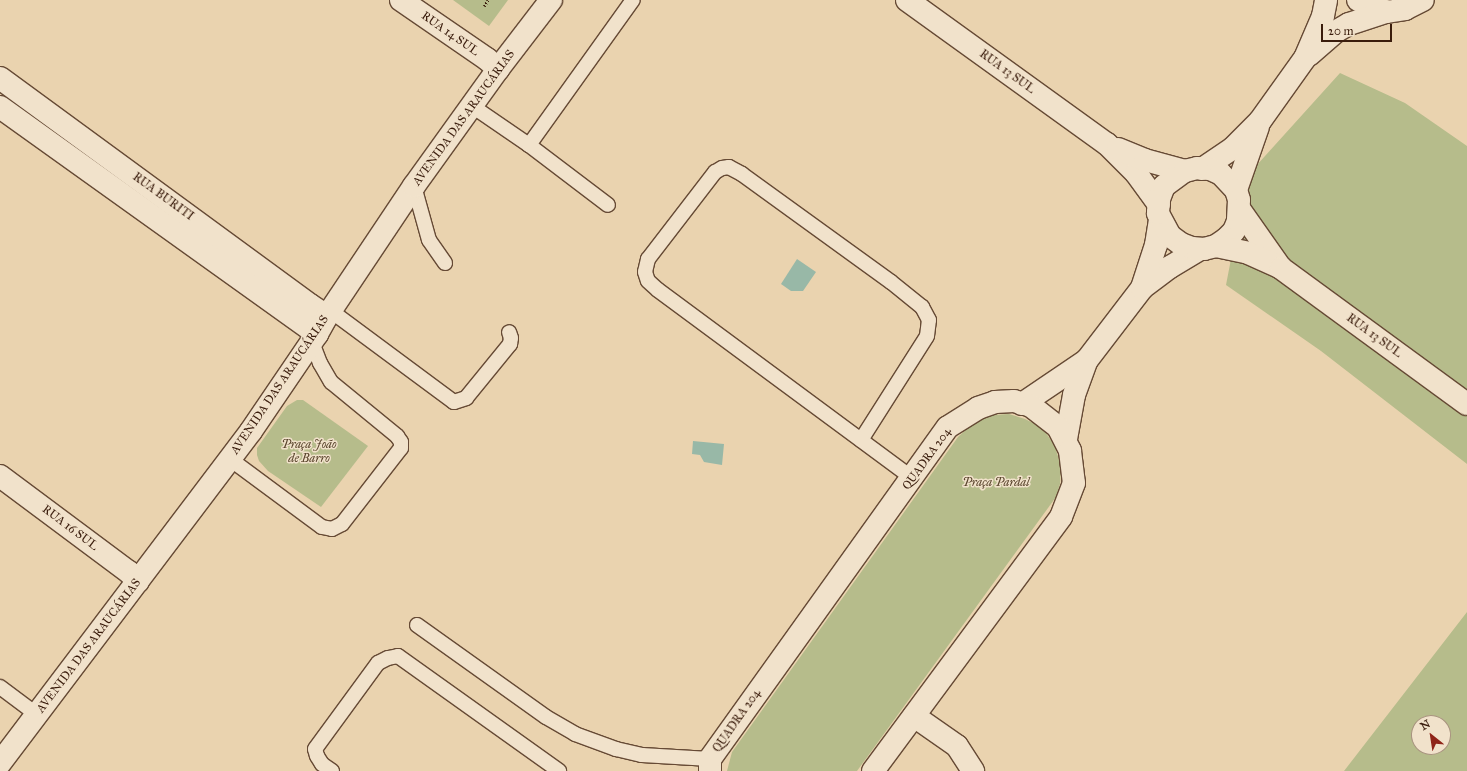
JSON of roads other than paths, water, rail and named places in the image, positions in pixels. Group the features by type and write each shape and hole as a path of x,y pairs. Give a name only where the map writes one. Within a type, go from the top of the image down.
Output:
{"street":[{"name":"RUA 14 SUL","path":"401,0 487,59 498,69"},
{"name":"AVENIDA DAS ARAUCÁRIAS","path":"0,763 230,459 315,338 329,313 414,186 498,69 551,0"},
{"name":"RUA 13 SUL","path":"907,0 1107,144 1136,173 1159,212"},
{"path":"1142,288 1156,245 1159,212 1164,186 1233,148 1260,121 1305,58 1323,16 1326,0"},
{"path":"1358,0 1387,12"},
{"path":"1305,58 1335,32 1361,19 1405,9 1423,0"},
{"name":"RUA BURITI","path":"0,78 310,305 329,313"},
{"name":"RUA BURITI","path":"0,107 315,338"},
{"path":"1066,439 1074,395 1087,360 1142,288 1170,266 1226,239 1234,230 1238,200 1260,121"},
{"name":"RUA 13 SUL","path":"1107,144 1145,160 1194,170"},
{"path":"1194,170 1221,174 1238,200"},
{"name":"RUA 13 SUL","path":"1238,200 1281,268"},
{"path":"1159,212 1170,236 1181,244 1208,247"},
{"name":"RUA 13 SUL","path":"1208,247 1248,253 1281,268 1467,404"},
{"path":"1022,404 1087,360"},
{"name":"QUADRA 204","path":"710,765 948,427 963,416 978,408 995,402 1014,401 1030,406 1047,417 1058,427 1066,439 1073,463 1074,483 1061,517 873,771"},
{"name":"RUA 16 SUL","path":"0,476 129,572 138,582"},
{"path":"914,716 957,746 973,771"}],"lane":[{"path":"529,145 633,0"},
{"path":"472,106 529,145 608,205"},
{"path":"861,440 927,336 930,320 922,307 891,282 742,174 729,167 722,168 715,172 648,259 645,272 648,281 861,440 912,478"},
{"path":"414,186 429,240 446,263"},
{"path":"329,313 454,402 466,398 510,344 511,338 509,332"},
{"path":"230,459 322,527 332,529 342,524 401,448 401,442 397,436 331,382 320,364 315,338"},
{"path":"417,625 546,717 575,734 616,749 642,755 710,765"},
{"path":"332,771 322,764 315,749 378,663 388,658 398,656 559,771"},
{"path":"0,687 36,714"}],"park label":[{"name":"Praça João de Barro","path":"309,452"},
{"name":"Praça Pardal","path":"996,483"}]}
